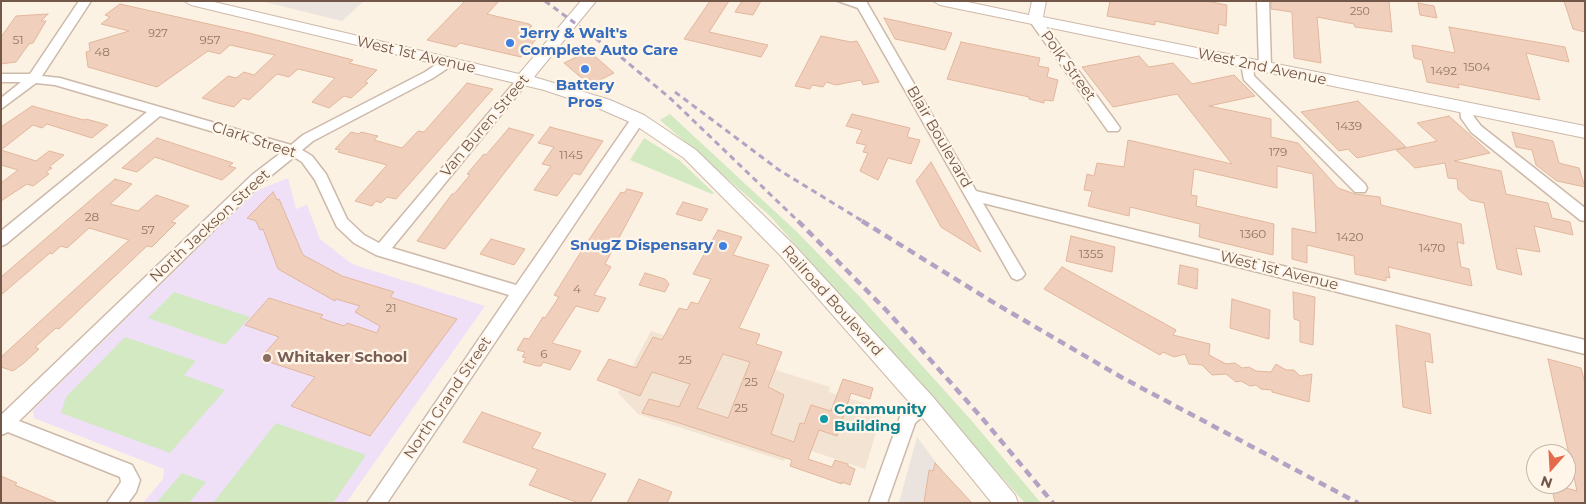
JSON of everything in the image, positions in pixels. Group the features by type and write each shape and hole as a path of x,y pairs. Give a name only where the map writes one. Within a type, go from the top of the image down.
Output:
{"street":[{"path":"1,105 34,78 85,1"},
{"name":"West 1st Avenue","path":"191,1 524,80 604,104 638,119"},
{"name":"Van Buren Street","path":"381,251 589,1"},
{"path":"844,1 861,3"},
{"name":"West 2nd Avenue","path":"940,1 1585,132"},
{"name":"Polk Street","path":"1039,1 1035,20 1113,128"},
{"path":"1263,1 1265,67"},
{"name":"Blair Boulevard","path":"861,3 1018,274"},
{"name":"North Jackson Street","path":"3,425 253,183 293,150 308,138 429,75 446,63"},
{"path":"1246,64 1248,77 1360,188"},
{"name":"Clark Street","path":"1,78 34,78 56,81 293,150 307,159 321,178 332,206 342,223 358,239 381,251 519,292"},
{"path":"1466,108 1468,118 1476,128 1585,216"},
{"path":"1,240 158,110"},
{"name":"North Grand Street","path":"376,503 638,119"},
{"name":"Railroad Boulevard","path":"638,119 690,154 788,251 925,404 1007,503"},
{"name":"West 1st Avenue","path":"973,195 1585,347"},
{"path":"878,503 906,420 910,414 925,404"},
{"path":"3,425 126,472 131,480 126,491 116,503"}],"shaded area":[{"path":"261,1 364,1 342,21"},
{"name":"Whitaker School","path":"288,178 296,209 307,205 320,239 352,264 485,306 346,503 143,503 163,479 164,469 34,418 33,410 256,191"},
{"path":"651,331 830,387 829,392 883,409 865,469 791,444 784,461 638,414 618,393"},
{"path":"917,437 966,503 899,503"}],"green space":[{"path":"670,114 797,232 862,299 971,420 1041,503 1025,503 769,215 660,120"},
{"path":"644,138 679,160 714,193 712,194 630,160"},
{"path":"174,292 250,317 225,345 148,318"},
{"path":"125,337 196,361 184,375 225,390 170,453 61,413 66,397"},
{"path":"276,423 366,455 333,503 213,503"},
{"path":"182,473 206,482 189,503 156,503"}],"building":[{"path":"465,1 499,1 487,14 529,24 532,26 524,34 538,37 521,57 460,43 456,47 427,40"},
{"path":"710,1 729,1 709,32 768,45 761,57 684,39"},
{"path":"742,1 761,1 753,15 735,12"},
{"path":"1110,1 1206,1 1227,5 1226,26 1219,24 1218,34 1155,21 1155,25 1107,16"},
{"path":"1271,1 1389,1 1392,32 1355,27 1354,24 1317,17 1321,63 1294,58 1292,12 1271,9"},
{"path":"1564,1 1585,1 1585,32 1573,29"},
{"path":"1418,3 1434,6 1437,18 1420,15"},
{"path":"120,4 253,34 353,60 349,63 377,70 365,82 368,83 351,98 344,96 329,108 312,102 335,78 298,69 289,77 277,74 249,100 243,98 234,107 218,103 202,98 228,76 236,78 244,72 254,75 275,55 230,45 220,54 208,51 157,87 88,67 86,52 90,51 89,43 129,31 101,24 110,17 105,15"},
{"path":"48,14 41,21 46,21 33,43 29,44 16,62 1,64 1,37 16,16"},
{"path":"884,18 952,33 945,50 895,39"},
{"path":"1449,27 1565,47 1569,62 1526,53 1540,100 1458,84 1459,88 1427,82 1422,60 1414,58 1412,45 1455,53"},
{"path":"821,36 851,42 857,41 879,82 863,85 861,80 836,85 826,82 823,87 812,85 810,89 795,86"},
{"path":"961,42 1040,58 1038,66 1049,68 1047,77 1058,80 1053,101 1044,100 1044,103 1029,99 1029,97 947,79"},
{"path":"589,51 614,73 594,83 588,78 584,80 564,63"},
{"path":"1139,56 1149,67 1173,63 1192,84 1234,75 1255,96 1209,106 1271,119 1271,137 1298,143 1338,188 1355,194 1380,197 1381,205 1461,224 1464,244 1457,242 1461,267 1469,269 1472,286 1388,267 1390,278 1386,277 1386,281 1355,274 1354,256 1307,245 1307,263 1292,259 1292,228 1316,233 1313,174 1277,166 1277,188 1194,169 1191,195 1197,196 1196,206 1274,224 1273,255 1199,237 1200,224 1130,207 1129,216 1088,206 1092,191 1084,190 1087,174 1094,176 1097,163 1124,167 1128,140 1232,164 1177,94 1113,107 1082,67"},
{"path":"467,83 493,89 396,199 387,197 381,203 376,201 372,206 355,201 387,165 338,152 340,150 335,149 351,132 378,136 374,140 402,148 418,131 424,132"},
{"path":"1358,101 1406,147 1357,158 1348,149 1339,151 1301,112"},
{"path":"32,106 108,125 92,138 47,124 42,128 33,125 1,150 1,127"},
{"path":"852,114 910,128 907,137 920,140 911,164 888,158 878,180 860,171 868,153 863,152 866,145 856,143 862,130 846,126"},
{"path":"1449,116 1490,153 1454,161 1501,171 1506,194 1548,203 1552,218 1570,222 1573,235 1534,226 1540,252 1516,248 1522,275 1497,269 1484,203 1470,200 1458,189 1457,179 1448,178 1445,163 1415,168 1396,150 1437,141 1417,123"},
{"path":"550,127 603,141 580,175 574,173 557,196 534,190 551,166 542,164 554,147 538,143"},
{"path":"509,128 534,135 445,249 417,241 452,194 470,175 467,174"},
{"path":"1512,132 1553,141 1559,163 1579,168 1585,187 1557,181 1536,165 1532,150 1516,147"},
{"path":"157,138 233,163 229,166 236,168 222,180 155,157 137,172 122,168"},
{"path":"1,150 36,161 49,151 64,155 49,167 52,168 46,172 49,174 33,186 27,184 1,201 1,183 18,170 1,165"},
{"path":"931,162 981,252 941,227 916,181"},
{"path":"115,179 132,184 110,204 138,211 156,195 189,206 171,222 176,223 152,247 147,246 59,329 56,328 35,347 39,349 24,363 13,371 1,367 1,357 129,240 89,228 67,248 61,246 52,254 50,253 1,295 1,277"},
{"path":"627,189 643,193 605,264 611,267 594,295 606,298 598,312 576,306 552,343 581,351 570,370 543,362 541,366 537,366 523,362 526,358 522,357 525,352 517,350 524,338 529,339 543,317 545,318 559,297 554,295 584,247 621,192 624,193"},
{"name":"Whitaker School","path":"273,192 277,200 279,199 303,255 342,276 394,292 390,297 457,319 370,436 291,406 315,377 266,361 271,355 265,353 279,337 245,325 269,298 323,315 320,318 344,326 347,323 377,333 380,326 355,312 360,306 336,299 335,301 278,269 263,229 260,230 256,221 247,218"},
{"path":"683,202 708,209 701,221 676,214"},
{"path":"718,230 742,237 733,255 769,265 739,328 760,334 756,344 782,352 768,387 784,395 771,434 794,442 800,423 804,424 811,405 831,411 843,379 873,388 870,399 851,393 837,436 819,430 808,459 832,467 835,460 848,464 848,466 855,469 850,485 790,466 792,460 673,421 642,413 649,399 679,407 690,384 652,372 640,396 597,380 609,359 636,368 653,337 662,340 679,308 687,310 691,302 698,304 711,279 693,274","holes":["723,354 750,362 728,418 697,408"]},
{"path":"1071,236 1115,247 1112,272 1066,261"},
{"path":"491,239 525,249 514,265 480,254"},
{"path":"1180,265 1198,269 1197,289 1178,284"},
{"path":"1062,267 1176,330 1173,335 1210,344 1209,355 1226,364 1235,363 1242,368 1249,367 1256,371 1271,372 1276,364 1286,370 1294,370 1300,376 1312,374 1309,402 1272,392 1272,390 1261,389 1256,385 1250,386 1241,381 1236,382 1226,374 1212,375 1202,365 1189,364 1185,354 1174,357 1163,352 1160,355 1044,289"},
{"path":"645,273 665,279 669,284 665,292 639,285"},
{"path":"1293,292 1315,297 1313,345 1300,342 1300,321 1294,319"},
{"path":"1232,299 1270,310 1269,339 1230,328"},
{"path":"1396,325 1430,334 1433,363 1425,361 1431,414 1403,407"},
{"path":"1548,359 1581,368 1585,383 1585,503 1555,503 1553,494 1576,494 1577,491 1576,444 1567,444"},
{"path":"482,412 541,433 532,448 606,474 590,503 579,503 529,485 538,469 463,442"},
{"path":"935,463 972,503 924,503 929,470 933,471"},
{"path":"1,476 17,483 15,485 58,503 1,503"},
{"path":"639,479 672,492 667,503 627,503"}],"railway":[{"path":"545,1 622,58 671,99 799,222"},
{"path":"675,92 779,170 864,222"},
{"path":"862,221 991,301 1121,377 1358,503"},
{"path":"799,222 887,311 982,418 1053,503"}],"place":[{"name":"Jerry & Walt's Complete Auto Care","path":"510,43"},
{"name":"Battery Pros","path":"585,69"},
{"name":"SnugZ Dispensary","path":"723,246"},
{"name":"Whitaker School","path":"267,358"},
{"name":"Community Building","path":"824,419"}]}
